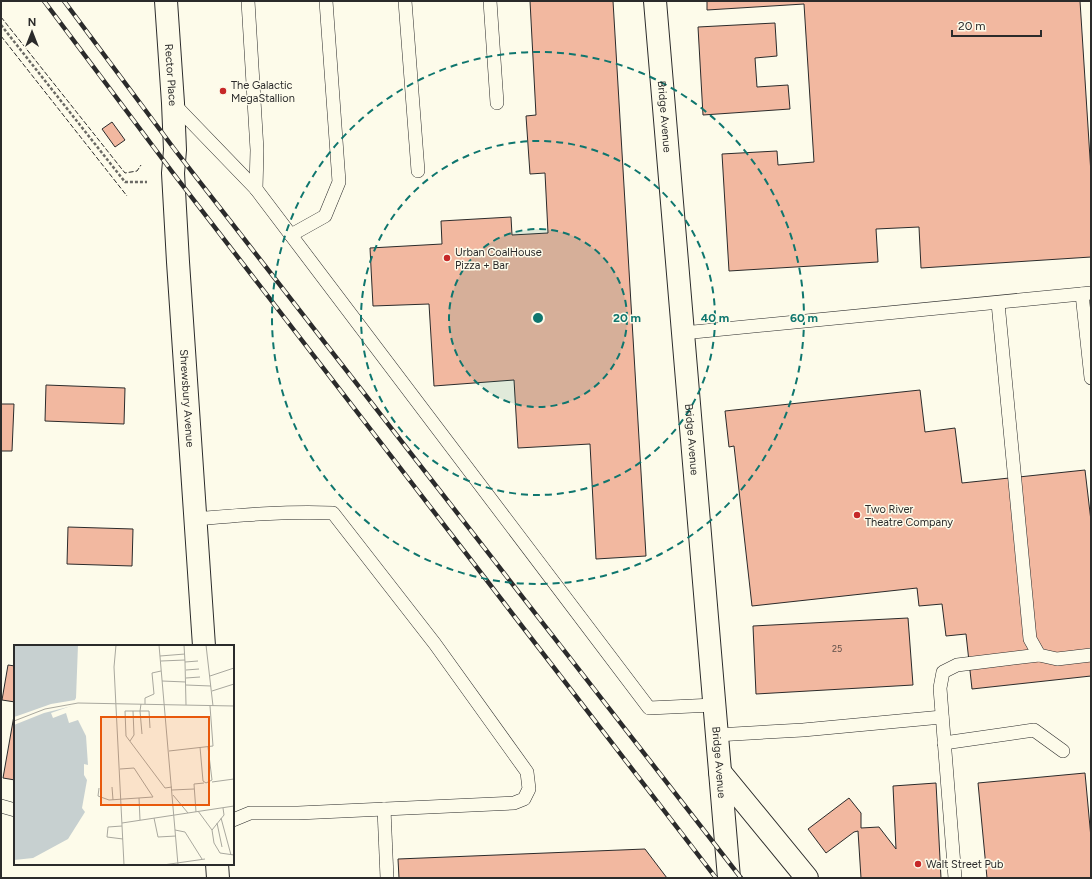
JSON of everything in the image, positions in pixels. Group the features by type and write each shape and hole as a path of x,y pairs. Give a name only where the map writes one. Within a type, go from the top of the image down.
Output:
{"street":[{"name":"Rector Place","path":"166,1 175,150"},
{"name":"Bridge Avenue","path":"655,1 729,878"},
{"name":"Shrewsbury Avenue","path":"175,150 173,173 177,255 204,645"},
{"path":"720,772 807,878"},
{"path":"217,865 218,878"}],"lane":[{"path":"248,1 257,150 256,189"},
{"path":"291,235 325,216 339,182 326,1"},
{"path":"405,1 418,171"},
{"path":"490,1 497,103"},
{"path":"173,103 256,189 649,708 714,705"},
{"path":"683,334 1086,294 1091,378"},
{"path":"998,302 1030,639 1039,656"},
{"path":"195,519 284,512 333,513 435,644 528,772 529,789 524,799 514,803 298,813 250,813 234,820"},
{"path":"955,878 940,688 943,672 957,665 1039,656 1057,659 1091,655"},
{"path":"716,735 803,730 942,717"},
{"path":"944,743 1034,730 1063,751"},
{"path":"1,806 14,810"},
{"path":"384,809 387,878"}],"path":[{"path":"1,25 125,182 148,182"}],"building":[{"path":"530,1 613,1 646,556 596,559 590,444 518,448 514,380 434,386 429,304 373,306 370,248 442,244 441,221 511,217 512,235 548,233 545,173 530,174 526,116 536,115"},
{"path":"707,1 1080,1 1091,174 1091,257 921,268 919,227 876,229 878,262 729,271 722,154 777,151 778,165 814,162 804,4 707,10"},
{"path":"775,23 777,56 755,58 757,87 788,85 790,109 703,115 698,27"},
{"path":"112,122 125,140 115,147 102,129"},
{"path":"46,385 125,388 124,424 45,421"},
{"path":"920,390 925,432 955,428 962,483 1085,470 1091,521 1091,676 972,689 966,634 946,636 942,604 919,606 917,588 752,606 734,446 729,447 725,411"},
{"path":"1,404 14,404 12,451 1,451"},
{"path":"68,527 133,529 132,566 67,564"},
{"path":"908,618 913,685 756,694 753,626"},
{"path":"8,665 14,666 14,702 2,700"},
{"path":"14,716 14,780 3,778"},
{"path":"1085,773 1091,838 1091,878 987,878 978,783"},
{"path":"936,783 941,878 861,878 858,831 854,832 826,853 808,829 849,798 861,813 861,828 879,827 896,849 893,786"},
{"path":"645,849 667,878 399,878 398,859"}],"railway":[{"path":"44,1 173,173 716,878"},
{"path":"64,1 175,150 741,878"}],"fence":[{"path":"1,17 125,173 137,171 141,165"},
{"path":"1,36 127,196"}],"place":[{"name":"The Galactic MegaStallion","path":"223,91"},
{"name":"Urban CoalHouse Pizza + Bar","path":"447,258"},
{"name":"Two River Theatre Company","path":"857,515"},
{"name":"Walt Street Pub","path":"918,864"}]}
